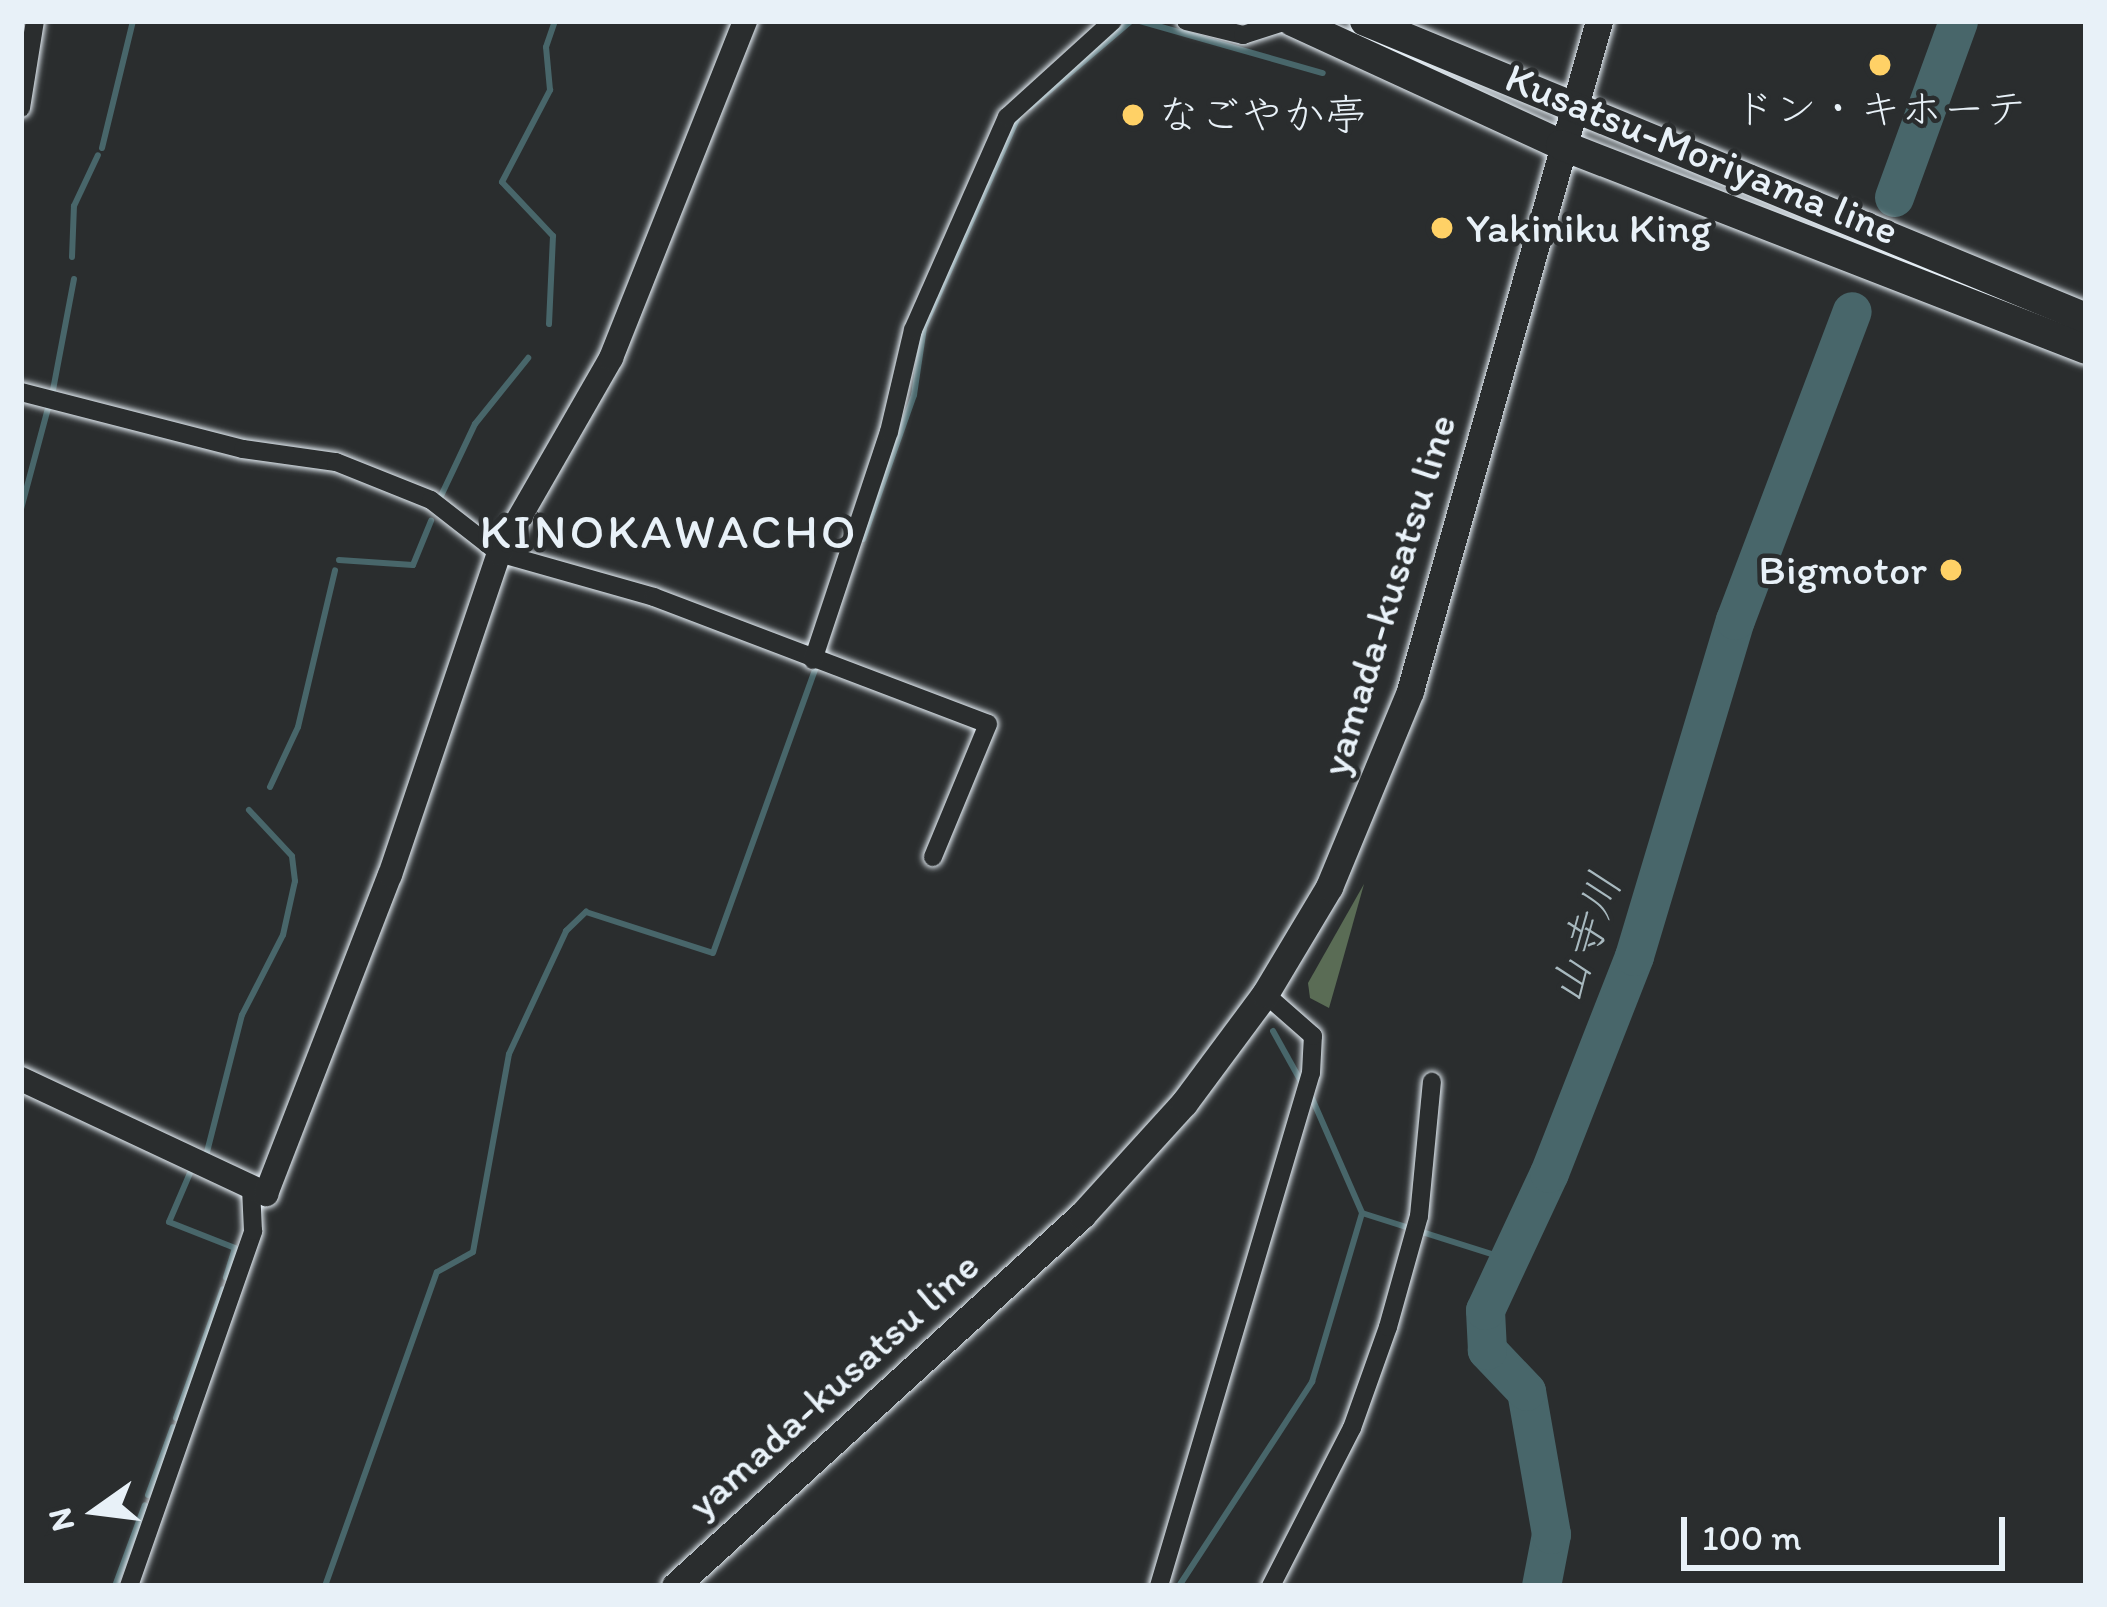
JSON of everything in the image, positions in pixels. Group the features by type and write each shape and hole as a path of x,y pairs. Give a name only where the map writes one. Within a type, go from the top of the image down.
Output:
{"main road":[{"name":"Kusatsu-Moriyama line","path":"1289,21 1562,145 2086,349"},
{"name":"Kusatsu-Moriyama line","path":"1365,21 1571,110 2086,317"},
{"name":"yamada-kusatsu line","path":"675,1586 1082,1215 1184,1103 1265,994 1329,887 1410,691 1599,21"}],"street":[{"path":"21,108 35,21"},
{"path":"21,1079 266,1194 390,875 499,553 611,358 745,21"},
{"path":"813,660 890,432 913,330 1007,117 1113,21"},
{"path":"1186,21 1243,35 1289,21"},
{"path":"21,392 243,449 336,462 430,500 499,553 654,597 988,724 933,857"},
{"path":"1159,1586 1311,1073 1313,1036 1265,994"},
{"path":"1271,1586 1352,1428 1388,1327 1419,1216 1432,1082"},
{"path":"129,1586 254,1231 251,1188"}],"green space":[{"path":"1364,884 1329,1008 1310,998 1308,983"}],"waterway":[{"path":"102,148 133,21"},
{"path":"549,324 553,236 502,182 550,90 546,47 555,21"},
{"path":"1030,107 1131,21"},
{"path":"1140,21 1323,73"},
{"name":"山寺川","path":"1894,197 1958,21"},
{"path":"863,539 914,395 924,327 1019,115"},
{"path":"72,257 74,206 98,155"},
{"path":"53,390 74,279"},
{"name":"山寺川","path":"1541,1586 1551,1534 1526,1391 1487,1350 1485,1310 1549,1173 1634,956 1735,620 1852,311"},
{"path":"440,498 475,424 528,358"},
{"path":"21,509 48,408"},
{"path":"339,560 413,565 431,521"},
{"path":"270,787 298,727 335,570"},
{"path":"325,1586 437,1272 473,1252 509,1054 566,931 586,912 713,953 817,664"},
{"path":"207,1152 242,1015 283,935 295,881 292,856 249,810"},
{"path":"1273,1031 1303,1085"},
{"path":"1311,1096 1362,1213"},
{"path":"190,1173 169,1222 235,1248 226,1278"},
{"path":"1179,1586 1312,1382 1362,1213 1507,1259"},
{"path":"176,1418 223,1289"},
{"path":"148,1495 173,1427"},
{"path":"115,1586 145,1505"}],"place":[{"name":"ドン・キホーテ","path":"1880,65"},
{"name":"なごやか亭","path":"1133,115"},
{"name":"Yakiniku King","path":"1442,228"},
{"name":"Bigmotor","path":"1951,570"}],"district":[{"name":"KINOKAWACHO","path":"669,532"}]}
